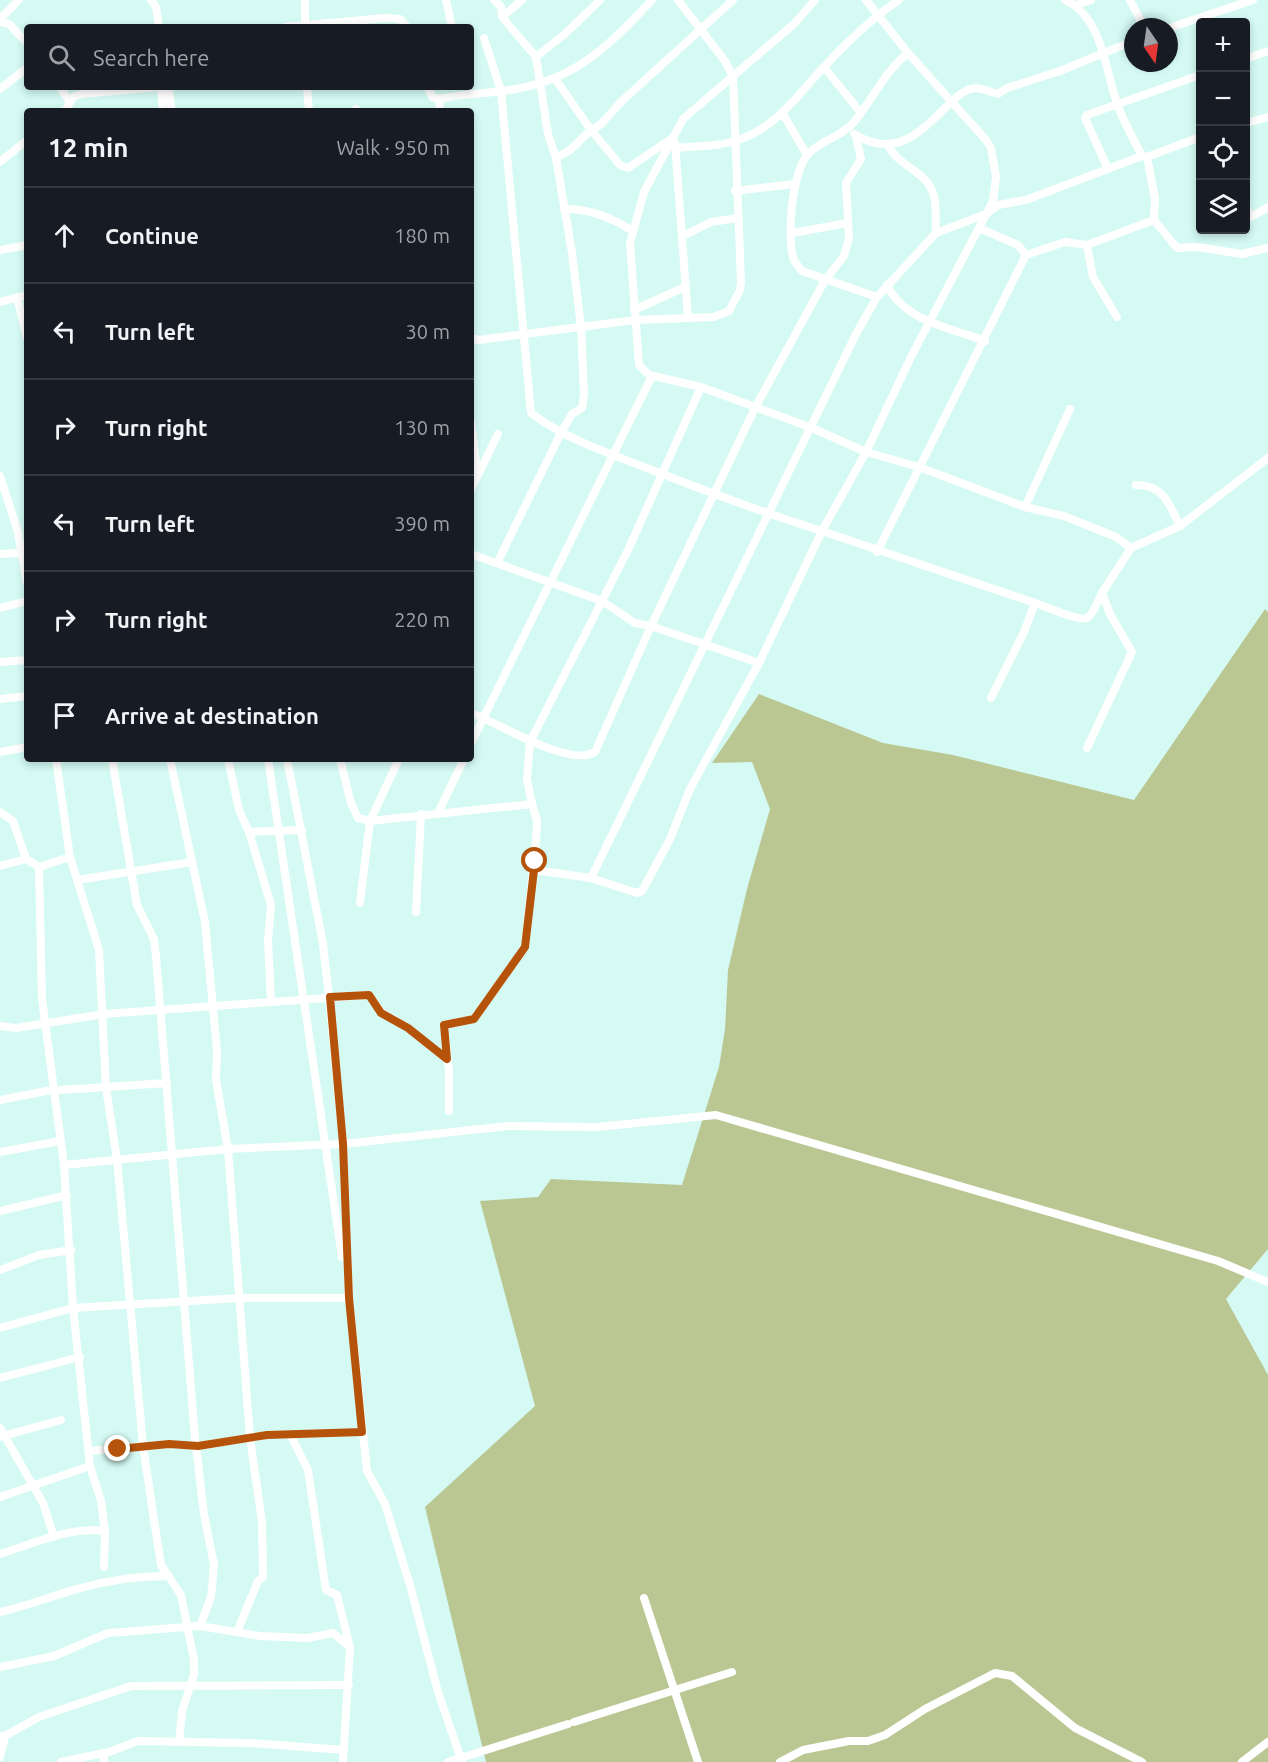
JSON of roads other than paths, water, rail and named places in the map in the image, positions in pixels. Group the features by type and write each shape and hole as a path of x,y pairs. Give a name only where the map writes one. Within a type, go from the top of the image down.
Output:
{"street":[{"path":"19,0 0,20 9,24 24,40"},
{"path":"159,24 153,2 166,0"},
{"path":"304,0 305,24"},
{"path":"446,0 451,24"},
{"path":"494,0 501,7 502,17 536,57 548,134 556,158 564,209 581,327 585,394 582,408 572,414 561,433 497,563"},
{"path":"502,17 522,0"},
{"path":"536,57 566,33 600,0"},
{"path":"429,90 432,97 438,99 501,91 556,80 594,58 652,0"},
{"path":"474,339 479,340 635,320 724,314 735,301 741,281 735,191 733,77 702,28 678,0"},
{"path":"556,158 570,150 591,130 600,125 733,0"},
{"path":"815,0 795,23 683,119 644,192 631,231 630,263 639,365 652,376 701,387 812,428 866,452 919,467 1025,507 1074,520 1116,537 1131,548"},
{"path":"534,870 591,878 637,892 642,891 670,839 690,789 759,663 822,531 866,452 993,201 996,177 991,148 953,101 908,53 866,0"},
{"path":"675,148 734,142 761,130 783,114 824,67 877,15 899,0"},
{"path":"1065,0 1076,5 1103,53 1117,105 1144,157 1155,198 1154,220 1168,234 1177,248 1196,247 1242,254 1268,248"},
{"path":"1076,5 1091,0"},
{"path":"1130,0 1139,18"},
{"path":"1178,25 1253,0"},
{"path":"325,24 385,18 400,19 404,24"},
{"path":"484,38 501,91 519,260 522,333 531,413 561,433 768,514 877,552 931,567 1077,620 1086,619 1092,613 1131,548 1180,526 1267,460"},
{"path":"848,129 856,136 888,145 909,140 957,95 975,88 998,94 1007,88 1124,45"},
{"path":"1250,57 1268,51"},
{"path":"878,297 802,271 795,262 792,233 794,184 807,155 848,129 889,69 908,53"},
{"path":"824,67 861,113"},
{"path":"0,89 24,70"},
{"path":"1108,169 1085,118 1087,115 1196,76"},
{"path":"556,80 591,130 620,165 628,168 640,163 674,137"},
{"path":"62,90 70,102"},
{"path":"67,108 70,102 81,94 112,90"},
{"path":"160,90 163,108"},
{"path":"168,90 172,108"},
{"path":"307,90 309,108"},
{"path":"438,99 440,108"},
{"path":"783,114 807,155"},
{"path":"1250,122 1268,117"},
{"path":"474,714 530,742 579,757 588,757 595,752 651,626 755,408 825,280 848,248 846,183 848,176 861,159 856,136"},
{"path":"674,137 688,318"},
{"path":"591,878 856,334 887,285 936,233 986,214 998,205 1026,200 1196,138"},
{"path":"0,162 24,142"},
{"path":"888,145 896,158 922,175 930,185 934,196 936,233"},
{"path":"735,191 794,184"},
{"path":"1250,216 1268,207"},
{"path":"564,209 580,209 610,217 631,231"},
{"path":"683,236 711,222 738,218"},
{"path":"877,552 985,341 1026,255 1065,243 1087,244 1154,220"},
{"path":"792,233 848,224"},
{"path":"980,228 1018,245 1026,255"},
{"path":"1087,244 1093,276 1117,317"},
{"path":"0,250 24,246"},
{"path":"887,285 894,300 913,315 985,341"},
{"path":"634,310 685,287"},
{"path":"0,302 24,296"},
{"path":"17,297 24,326"},
{"path":"474,737 652,376"},
{"path":"449,1111 444,1025 474,1019 525,947 537,821 527,779 530,742 602,601 663,474 701,387"},
{"path":"1025,507 1070,409"},
{"path":"474,483 498,434"},
{"path":"474,444 478,474"},
{"path":"0,477 3,497 24,565"},
{"path":"1136,485 1152,486 1159,490 1180,526"},
{"path":"0,554 22,553"},
{"path":"474,555 549,584 602,601 635,623 651,626 759,663"},
{"path":"1087,748 1132,652 1110,614 1102,593"},
{"path":"0,608 24,602"},
{"path":"991,698 1024,632 1035,603"},
{"path":"0,662 24,660"},
{"path":"0,699 24,696"},
{"path":"0,752 24,748"},
{"path":"56,762 70,857 99,950 106,1088 117,1160 143,1446 161,1565 181,1595 190,1627 194,1675 182,1711 179,1741"},
{"path":"112,762 137,905 154,939 204,1514 214,1574 211,1597 200,1626"},
{"path":"171,762 205,922 217,1051 216,1080 228,1149 250,1438 262,1522 263,1577 258,1581 237,1632"},
{"path":"229,762 239,810 249,832 271,905 267,941 271,1002"},
{"path":"268,762 349,1298 367,1471 385,1504 411,1585 438,1692 461,1760"},
{"path":"288,762 323,944 330,997 343,1144 349,1298"},
{"path":"341,762 351,803 358,819 370,821 532,804"},
{"path":"360,903 370,821 398,762"},
{"path":"438,813 463,762"},
{"path":"0,812 13,821 26,859 39,867 70,857"},
{"path":"416,912 421,814"},
{"path":"249,832 302,830"},
{"path":"0,866 26,859"},
{"path":"77,880 192,862"},
{"path":"39,867 42,999 64,1165 73,1308 90,1466 101,1501 105,1531 105,1567"},
{"path":"0,1026 16,1028 104,1014 213,1008 369,995 381,1013 408,1028 447,1059"},
{"path":"0,1100 54,1090 106,1088 136,1083 167,1083"},
{"path":"64,1165 228,1149 343,1144 508,1126 597,1127 716,1114 1228,1264 1268,1282"},
{"path":"0,1152 60,1140"},
{"path":"0,1211 67,1195"},
{"path":"0,1270 39,1255 71,1250"},
{"path":"0,1328 73,1308 240,1298 349,1298"},
{"path":"0,1378 80,1357"},
{"path":"3,1437 61,1420"},
{"path":"0,1428 3,1437 33,1486 54,1537"},
{"path":"90,1451 169,1444 198,1446 267,1435 362,1432"},
{"path":"291,1436 308,1470 326,1590 337,1594 350,1647 343,1762"},
{"path":"0,1497 90,1466"},
{"path":"0,1554 54,1537 91,1529 105,1531"},
{"path":"0,1612 38,1604 80,1588 144,1576 169,1576"},
{"path":"644,1598 698,1762"},
{"path":"0,1667 54,1656 108,1633 200,1626 237,1632 307,1638 333,1633 350,1647"},
{"path":"448,1762 461,1760 732,1672"},
{"path":"780,1762 803,1750 868,1741 885,1735 925,1709 995,1672 1012,1676 1075,1728 1142,1762"},
{"path":"0,1757 3,1736 39,1717 131,1686 349,1686"},
{"path":"61,1762 104,1757 138,1741 344,1750"},
{"path":"1242,1762 1268,1742"}]}
